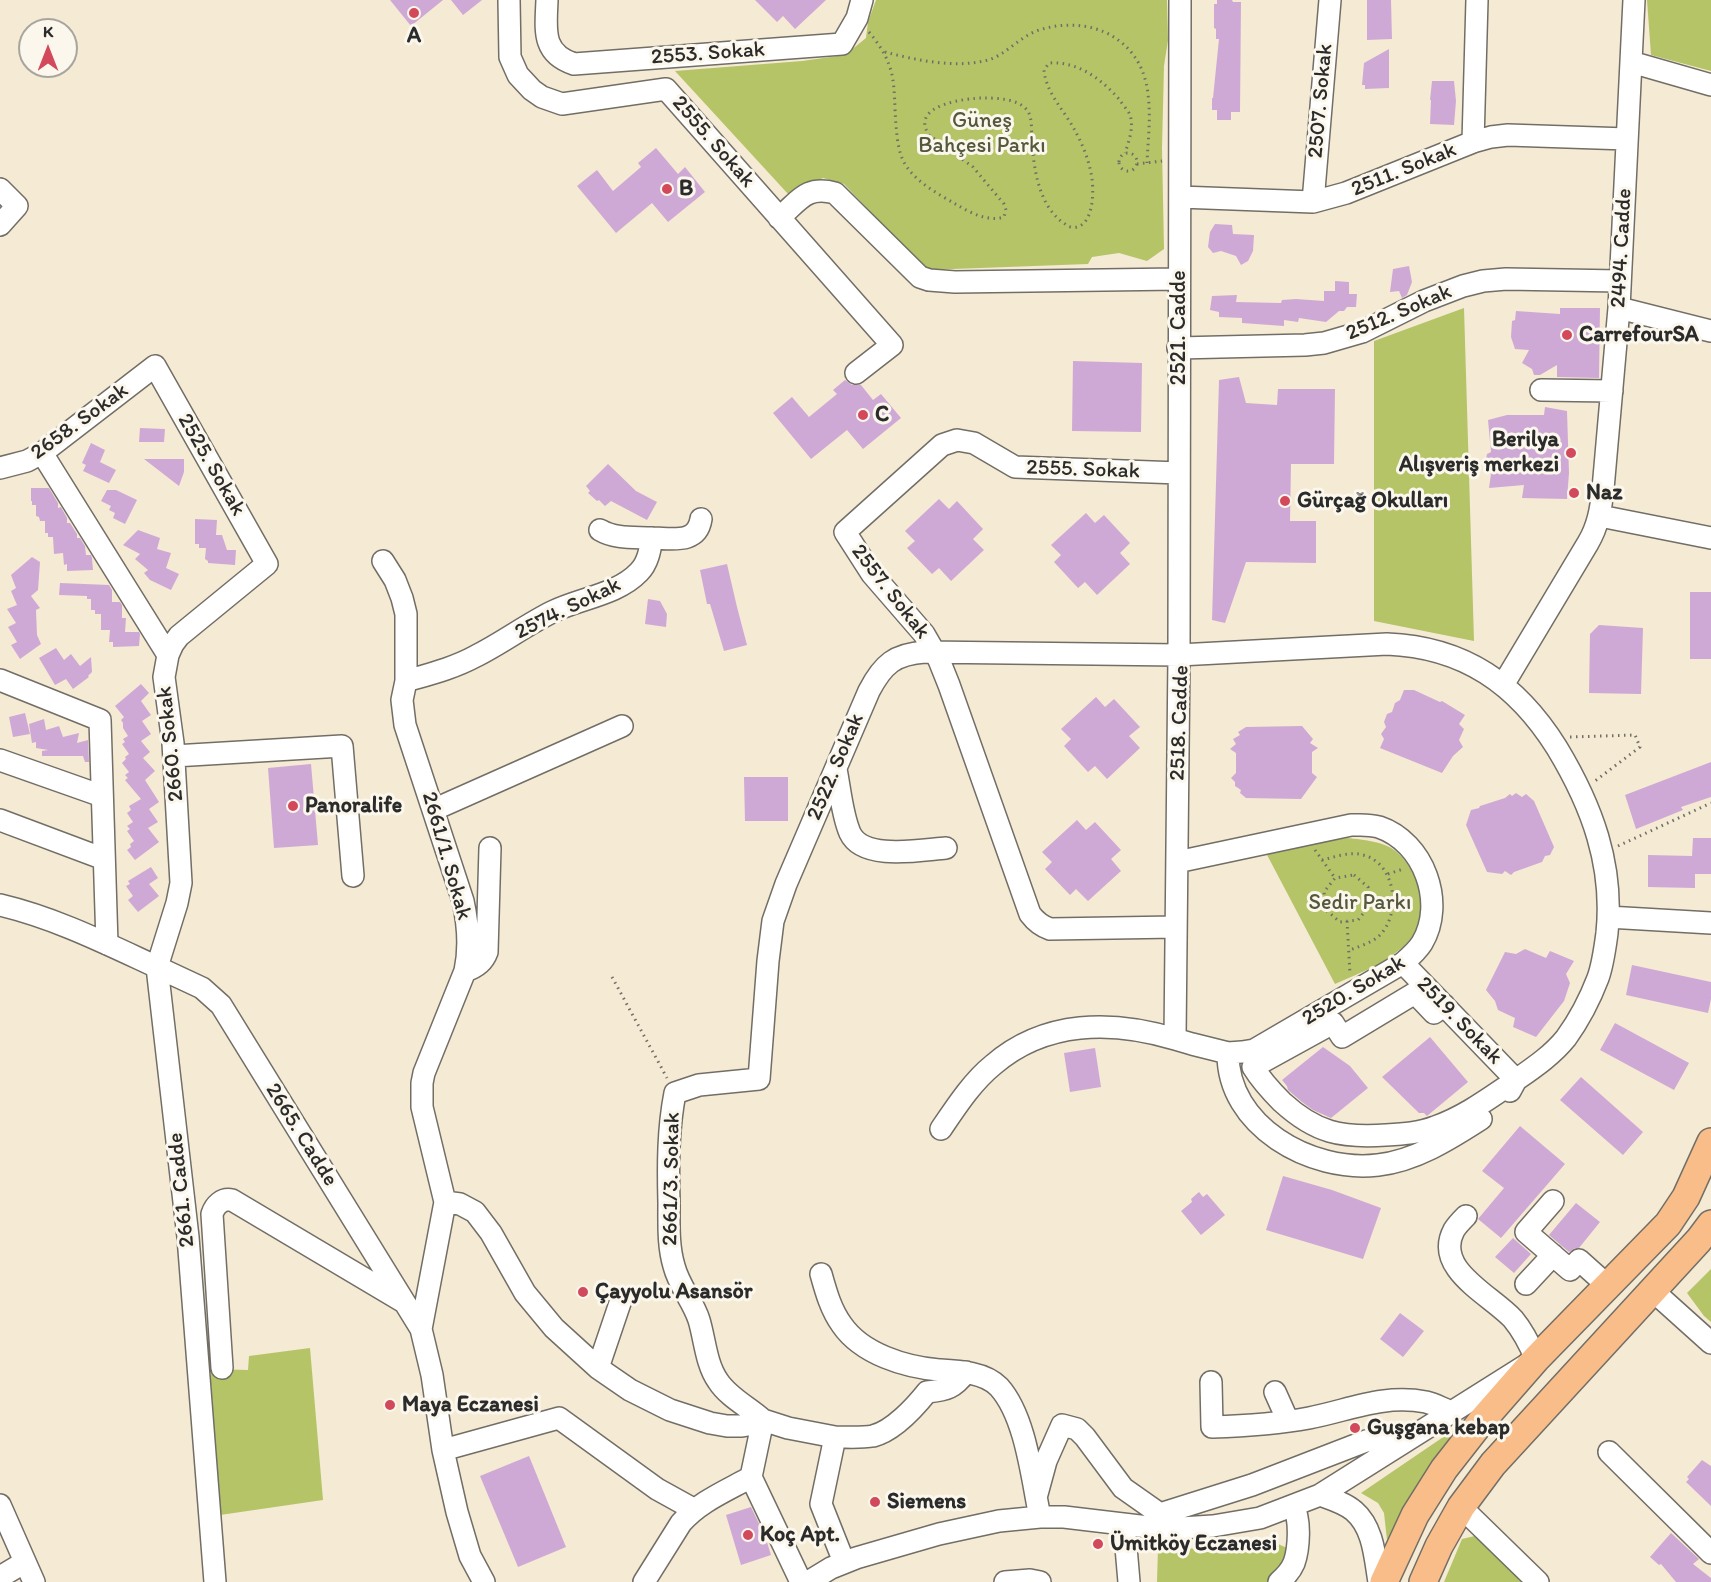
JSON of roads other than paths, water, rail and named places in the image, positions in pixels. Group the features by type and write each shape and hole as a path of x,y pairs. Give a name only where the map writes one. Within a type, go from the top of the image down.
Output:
{"main road":[{"path":"1384,1582 1402,1540 1427,1495 1467,1439 1536,1359 1668,1224 1696,1179 1711,1142"},
{"path":"1423,1582 1439,1546 1461,1507 1493,1464 1707,1232"}],"street":[{"name":"2555. Sokak","path":"509,0 510,57 518,75 542,97 562,104 666,89 892,345 856,373"},
{"name":"2553. Sokak","path":"547,0 546,34 550,47 561,57 574,64 842,44 860,9"},
{"name":"2521. Cadde","path":"1179,655 1180,0"},
{"name":"2507. Sokak","path":"1313,202 1330,0"},
{"path":"1473,142 1477,0"},
{"name":"2494. Cadde","path":"1503,685 1588,543 1600,516 1619,308 1634,0"},
{"path":"1631,62 1711,85"},
{"name":"2511. Sokak","path":"1180,197 1313,202 1346,193 1473,142 1491,137 1508,135 1627,139"},
{"path":"0,189 17,206 0,225"},
{"path":"779,218 807,193 821,190 835,193 921,277 929,280 955,282 1178,279"},
{"name":"2512. Sokak","path":"1178,348 1324,343 1362,332 1435,297 1483,281 1506,279 1620,281"},
{"path":"1619,308 1711,331"},
{"name":"2658. Sokak","path":"0,468 19,464 42,453 154,366"},
{"name":"2525. Sokak","path":"154,366 267,564"},
{"path":"1541,390 1612,391"},
{"name":"2555. Sokak","path":"845,532 942,445 957,441 979,446 1015,467 1179,474"},
{"path":"42,453 168,655"},
{"path":"1600,516 1711,538"},
{"path":"600,530 620,537 683,538 691,537 697,532 700,519"},
{"name":"2557. Sokak","path":"845,532 872,574 917,625 935,652 949,685 1030,914 1034,919 1050,929 1176,927"},
{"name":"2574. Sokak","path":"406,681 474,657 551,613 616,587 630,579 646,563 652,538"},
{"name":"2661/1. Sokak","path":"383,561 395,580 406,614 406,681 402,700 405,725 465,909 468,944 465,971 422,1083 424,1121 446,1202 421,1329 432,1375 452,1493 470,1556 484,1582"},
{"name":"2660. Sokak","path":"157,967 180,892 174,756 172,728 164,688 165,665 172,644 179,636 267,564"},
{"name":"2518. Cadde","path":"1175,1039 1179,655 1387,644 1422,647 1446,654 1478,669 1503,685 1525,705 1550,738 1581,792 1596,829 1603,853 1607,884 1608,917 1605,950 1598,976 1581,1013 1565,1038 1552,1052 1516,1080 1473,1108 1435,1127 1415,1132 1355,1135 1329,1132 1298,1116 1263,1082 1253,1067 1333,1023 1342,1037 1415,993 1434,1013 1444,1005"},
{"name":"2522. Sokak","path":"675,1093 706,1083 759,1079 773,921 786,884 869,691 882,670 891,661 912,653 935,652 1179,655"},
{"path":"0,680 100,720 107,944"},
{"path":"433,810 622,726"},
{"path":"174,756 342,746 353,876"},
{"path":"0,760 102,796"},
{"path":"836,769 847,824 858,844 870,850 884,852 946,848"},
{"path":"0,820 104,859"},
{"name":"2520. Sokak","path":"1177,862 1351,825 1366,825 1380,828 1404,843 1420,862 1431,889 1430,923 1421,944 1403,963 1254,1050 1228,1053"},
{"path":"465,971 478,965 487,952 490,848"},
{"path":"0,905 66,925 157,967"},
{"path":"1608,917 1711,924"},
{"name":"2519. Sokak","path":"1403,963 1516,1080"},
{"name":"2665. Cadde","path":"157,967 202,988 220,1005 421,1329"},
{"name":"2661. Cadde","path":"157,967 188,1237 215,1582"},
{"path":"941,1129 959,1103 992,1065 1017,1048 1063,1029 1120,1027 1148,1030 1228,1053"},
{"name":"2518. Cadde","path":"1228,1053 1228,1067 1239,1099 1266,1130 1284,1144 1308,1156 1354,1165 1377,1165 1400,1160 1421,1152 1467,1128 1497,1107 1516,1080"},
{"name":"2661/3. Sokak","path":"675,1093 668,1147 670,1245 674,1270 699,1319 718,1382 763,1420"},
{"path":"222,1368 212,1214 214,1208 227,1199 405,1303"},
{"path":"1553,1201 1526,1232 1570,1270 1579,1260 1608,1286"},
{"path":"446,1202 460,1204 475,1212 491,1233 514,1276 537,1309 554,1328 598,1368 630,1390 670,1410 690,1417 727,1426 742,1426 763,1420 796,1430 835,1437 876,1435 903,1418 927,1392 947,1389 959,1381 966,1372"},
{"path":"808,1582 844,1562 893,1546 999,1521 1038,1507 1087,1519 1124,1524 1160,1521 1213,1526 1260,1518 1320,1495 1536,1359 1525,1335 1512,1319 1456,1268 1450,1257 1450,1241 1454,1229 1466,1216"},
{"path":"1526,1284 1553,1256"},
{"path":"821,1274 829,1299 841,1324 850,1336 864,1346 880,1354 918,1366 966,1372 997,1385 1007,1398 1020,1428 1038,1507"},
{"path":"1652,1290 1711,1343"},
{"path":"598,1368 620,1303"},
{"path":"1211,1382 1212,1427 1288,1421 1382,1400 1429,1403 1452,1412"},
{"path":"1275,1392 1288,1421"},
{"path":"443,1450 559,1418 657,1489 695,1510"},
{"path":"763,1420 751,1477 801,1582"},
{"path":"1038,1507 1046,1461 1062,1425 1077,1429 1123,1488 1160,1521"},
{"path":"835,1437 821,1504 844,1562"},
{"path":"1160,1521 1366,1441 1393,1437 1405,1441"},
{"path":"1609,1452 1711,1553"},
{"path":"644,1582 681,1523 703,1503 751,1477"},
{"path":"1320,1495 1347,1506 1362,1519 1370,1536 1379,1582"},
{"path":"0,1505 34,1582"},
{"path":"1279,1582 1294,1562 1299,1523 1293,1506"},
{"path":"1461,1507 1538,1582"},
{"path":"1124,1524 1129,1582"},
{"name":"2661/1. Sokak","path":"470,1556 470,1582"},
{"path":"0,1577 25,1562"},
{"path":"1005,1582 1030,1580 1040,1582"}],"place":[{"name":"A","path":"414,13"},
{"name":"B","path":"667,189"},
{"name":"CarrefourSA","path":"1567,335"},
{"name":"C","path":"863,415"},
{"name":"Berilya Alışveriş merkezi","path":"1571,453"},
{"name":"Naz","path":"1574,493"},
{"name":"Gürçağ Okulları","path":"1285,501"},
{"name":"Panoralife","path":"293,806"},
{"name":"Çayyolu Asansör","path":"583,1292"},
{"name":"Maya Eczanesi","path":"390,1405"},
{"name":"Guşgana kebap","path":"1355,1428"},
{"name":"Siemens","path":"875,1502"},
{"name":"Koç Apt.","path":"748,1535"},
{"name":"Ümitköy Eczanesi","path":"1098,1544"}],"park label":[{"name":"Güneş Bahçesi Parkı","path":"982,134"},
{"name":"Sedir Parkı","path":"1360,903"}]}
